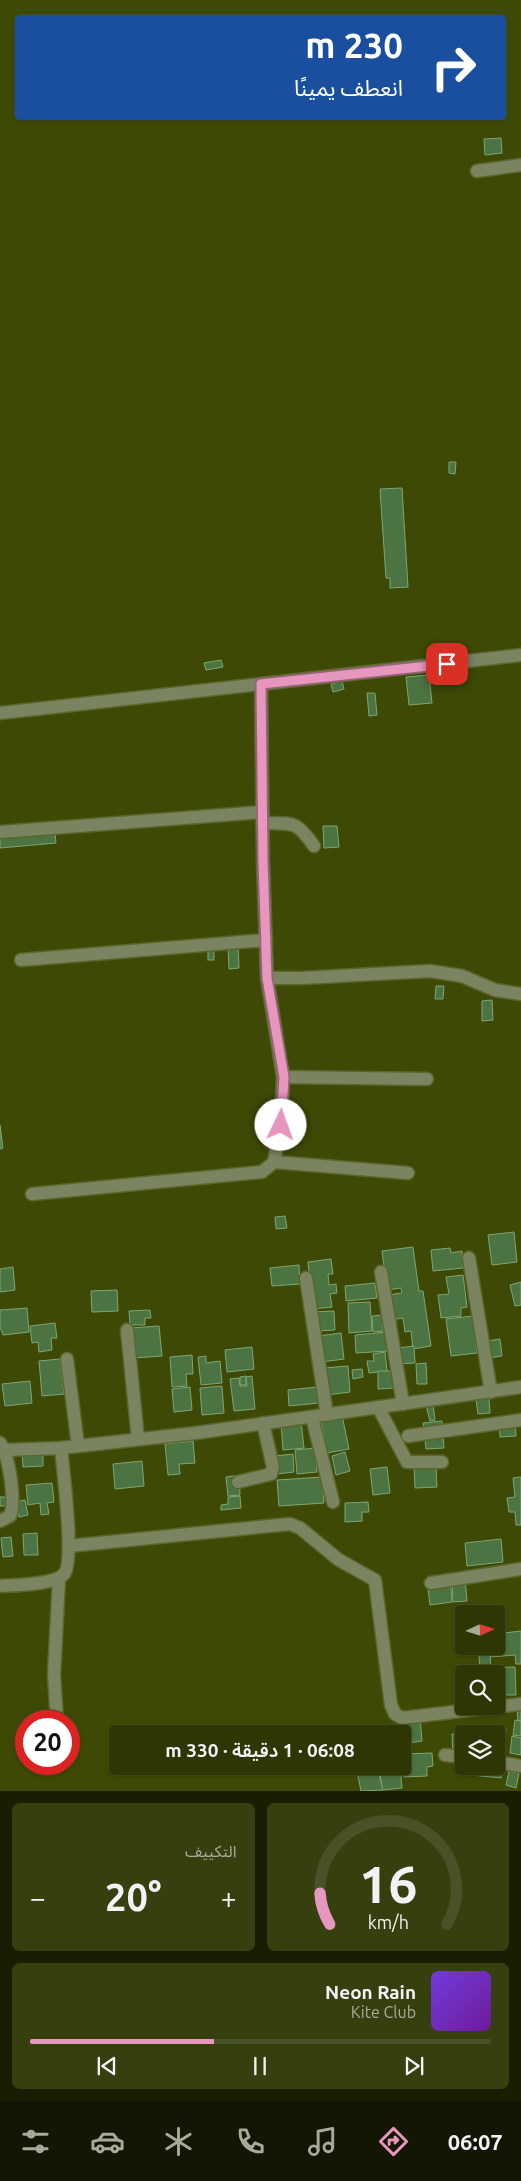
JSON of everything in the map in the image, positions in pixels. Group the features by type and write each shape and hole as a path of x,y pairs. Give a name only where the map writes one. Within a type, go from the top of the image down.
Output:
{"street":[{"path":"477,171 521,165"},
{"path":"0,713 521,655"},
{"path":"32,1194 262,1172 274,1162 281,1125 284,1077 267,978 262,817 261,684"},
{"path":"0,832 262,817 301,827 314,846"},
{"path":"21,960 266,940"},
{"path":"267,978 302,978 430,971 462,976 495,990 521,994"},
{"path":"284,1077 427,1079"},
{"path":"274,1162 408,1173"},
{"path":"469,1258 491,1392"},
{"path":"381,1272 403,1404"},
{"path":"306,1278 327,1415"},
{"path":"127,1330 138,1440"},
{"path":"67,1359 78,1446"},
{"path":"0,1520 10,1516 13,1510 3,1446 61,1448 138,1440 521,1388"},
{"path":"378,1407 407,1462 442,1462"},
{"path":"312,1417 333,1502"},
{"path":"408,1436 521,1420"},
{"path":"238,1482 271,1474 273,1467 264,1423"},
{"path":"0,1586 43,1582 58,1578 67,1568 69,1546 61,1448"},
{"path":"69,1546 290,1524 300,1528 338,1560 375,1580 391,1705 395,1714 402,1718 521,1704"},
{"path":"430,1583 521,1569"},
{"path":"56,1710 54,1675 58,1578"},
{"path":"445,1755 455,1757"},
{"path":"505,1763 521,1766"}],"building":[{"path":"501,138 502,153 485,155 484,139"},
{"path":"449,462 456,462 455,474 449,473"},
{"path":"402,488 408,587 390,588 390,578 386,578 380,489"},
{"path":"221,660 223,667 206,670 204,663"},
{"path":"429,675 432,703 409,705 406,677"},
{"path":"342,681 344,689 333,692 331,684"},
{"path":"367,693 375,693 377,715 369,716"},
{"path":"54,822 56,843 0,848 0,827"},
{"path":"323,826 337,826 339,847 324,848"},
{"path":"238,946 239,968 229,969 228,947"},
{"path":"208,947 214,947 214,960 208,960"},
{"path":"436,986 444,986 443,999 435,999"},
{"path":"492,1000 493,1020 482,1021 482,1001"},
{"path":"0,1125 3,1148 0,1149"},
{"path":"285,1216 287,1228 276,1229 275,1217"},
{"path":"514,1232 517,1262 492,1265 488,1235"},
{"path":"413,1247 419,1291 423,1291 431,1346 413,1349 411,1331 405,1332 403,1318 396,1319 397,1324 392,1324 388,1295 402,1293 401,1288 387,1290 382,1251"},
{"path":"450,1248 451,1253 462,1251 463,1268 433,1271 431,1250"},
{"path":"331,1259 333,1274 328,1274 329,1285 336,1284 337,1293 330,1294 332,1307 313,1309 308,1262"},
{"path":"299,1265 300,1284 272,1286 270,1268"},
{"path":"13,1267 15,1290 0,1292 0,1269"},
{"path":"463,1275 467,1307 461,1308 461,1316 441,1318 438,1295 449,1294 446,1277"},
{"path":"521,1282 521,1305 515,1306 510,1285"},
{"path":"375,1283 377,1298 346,1301 345,1286"},
{"path":"117,1290 118,1311 92,1312 91,1291"},
{"path":"370,1302 372,1331 349,1333 348,1303"},
{"path":"27,1308 29,1332 3,1335 0,1327 0,1310"},
{"path":"150,1310 151,1318 145,1318 145,1325 130,1325 129,1311"},
{"path":"334,1311 335,1330 315,1331 314,1312"},
{"path":"382,1315 383,1331 373,1332 372,1316"},
{"path":"473,1316 477,1353 451,1356 446,1319"},
{"path":"55,1323 57,1338 51,1338 52,1350 39,1352 38,1342 32,1343 30,1326"},
{"path":"159,1326 162,1356 134,1358 131,1328"},
{"path":"387,1332 389,1351 356,1353 355,1335"},
{"path":"341,1333 344,1359 321,1362 318,1336"},
{"path":"500,1339 502,1356 489,1358 487,1341"},
{"path":"414,1346 415,1363 399,1364 398,1348"},
{"path":"252,1347 254,1369 227,1372 225,1350"},
{"path":"385,1352 387,1371 369,1373 367,1361 374,1361 373,1354"},
{"path":"192,1355 193,1374 186,1374 187,1386 172,1387 170,1357"},
{"path":"206,1356 206,1363 220,1361 222,1383 201,1385 198,1357"},
{"path":"60,1359 64,1394 42,1396 39,1361"},
{"path":"426,1363 427,1384 417,1384 416,1364"},
{"path":"348,1366 350,1392 327,1395 324,1368"},
{"path":"362,1369 363,1377 353,1379 352,1370"},
{"path":"378,1371 394,1371 394,1388 378,1389"},
{"path":"246,1376 246,1385 240,1385 240,1377"},
{"path":"252,1376 255,1409 234,1411 230,1379 239,1378 240,1386 247,1386 246,1377"},
{"path":"30,1381 32,1403 5,1406 2,1384"},
{"path":"222,1386 224,1413 202,1415 200,1388"},
{"path":"190,1387 192,1410 174,1412 172,1389"},
{"path":"317,1387 319,1403 289,1406 288,1390"},
{"path":"489,1398 490,1413 478,1414 476,1400"},
{"path":"433,1404 435,1420 430,1421 426,1405"},
{"path":"342,1415 349,1449 327,1453 321,1420"},
{"path":"301,1420 304,1448 283,1450 281,1422"},
{"path":"515,1420 516,1436 500,1437 499,1421"},
{"path":"442,1421 444,1448 426,1449 423,1423"},
{"path":"193,1441 195,1463 179,1464 180,1474 168,1475 165,1444"},
{"path":"315,1448 317,1472 297,1474 295,1450"},
{"path":"22,1451 43,1451 43,1466 23,1467"},
{"path":"345,1452 350,1471 336,1475 332,1456"},
{"path":"293,1454 294,1472 276,1474 274,1456"},
{"path":"142,1461 144,1486 115,1489 113,1464"},
{"path":"436,1466 437,1487 415,1488 414,1467"},
{"path":"387,1467 390,1493 373,1495 370,1469"},
{"path":"239,1475 240,1495 228,1496 226,1477"},
{"path":"322,1477 324,1503 279,1506 277,1480"},
{"path":"521,1477 521,1525 516,1525 515,1512 509,1512 507,1498 515,1497 513,1478"},
{"path":"52,1483 54,1502 47,1503 49,1514 41,1515 40,1503 28,1505 26,1485"},
{"path":"240,1496 241,1508 221,1510 221,1505 228,1504 228,1497"},
{"path":"0,1497 8,1497 9,1506 0,1506"},
{"path":"25,1500 28,1515 19,1517 16,1502"},
{"path":"368,1502 369,1512 362,1512 362,1521 345,1522 345,1503"},
{"path":"37,1533 38,1555 24,1555 23,1534"},
{"path":"11,1537 13,1556 3,1557 1,1538"},
{"path":"501,1539 503,1562 467,1566 465,1543"},
{"path":"450,1577 452,1602 430,1605 427,1579"},
{"path":"452,1578 465,1578 467,1601 453,1602"},
{"path":"521,1631 521,1664 516,1664 515,1655 490,1657 490,1655 505,1655 505,1633"},
{"path":"479,1655 490,1655 491,1665 480,1665"},
{"path":"505,1667 515,1667 516,1695 505,1695"},
{"path":"517,1705 521,1705 521,1722 518,1722"},
{"path":"420,1717 422,1741 411,1743 411,1725 401,1725 400,1718"},
{"path":"515,1720 521,1721 521,1736 513,1735"},
{"path":"452,1734 455,1734 455,1760 453,1760"},
{"path":"512,1736 521,1738 521,1755 510,1753"},
{"path":"432,1753 433,1766 427,1767 427,1776 404,1777 404,1775 411,1775 411,1754"},
{"path":"509,1771 519,1773 516,1788 506,1785"},
{"path":"358,1775 379,1775 383,1790 361,1791"},
{"path":"380,1775 401,1775 402,1788 382,1790"},
{"path":"471,1775 501,1775 501,1778"}],"route":[{"path":"281,1125 284,1077 267,978 263,861 261,684 447,664"}]}
